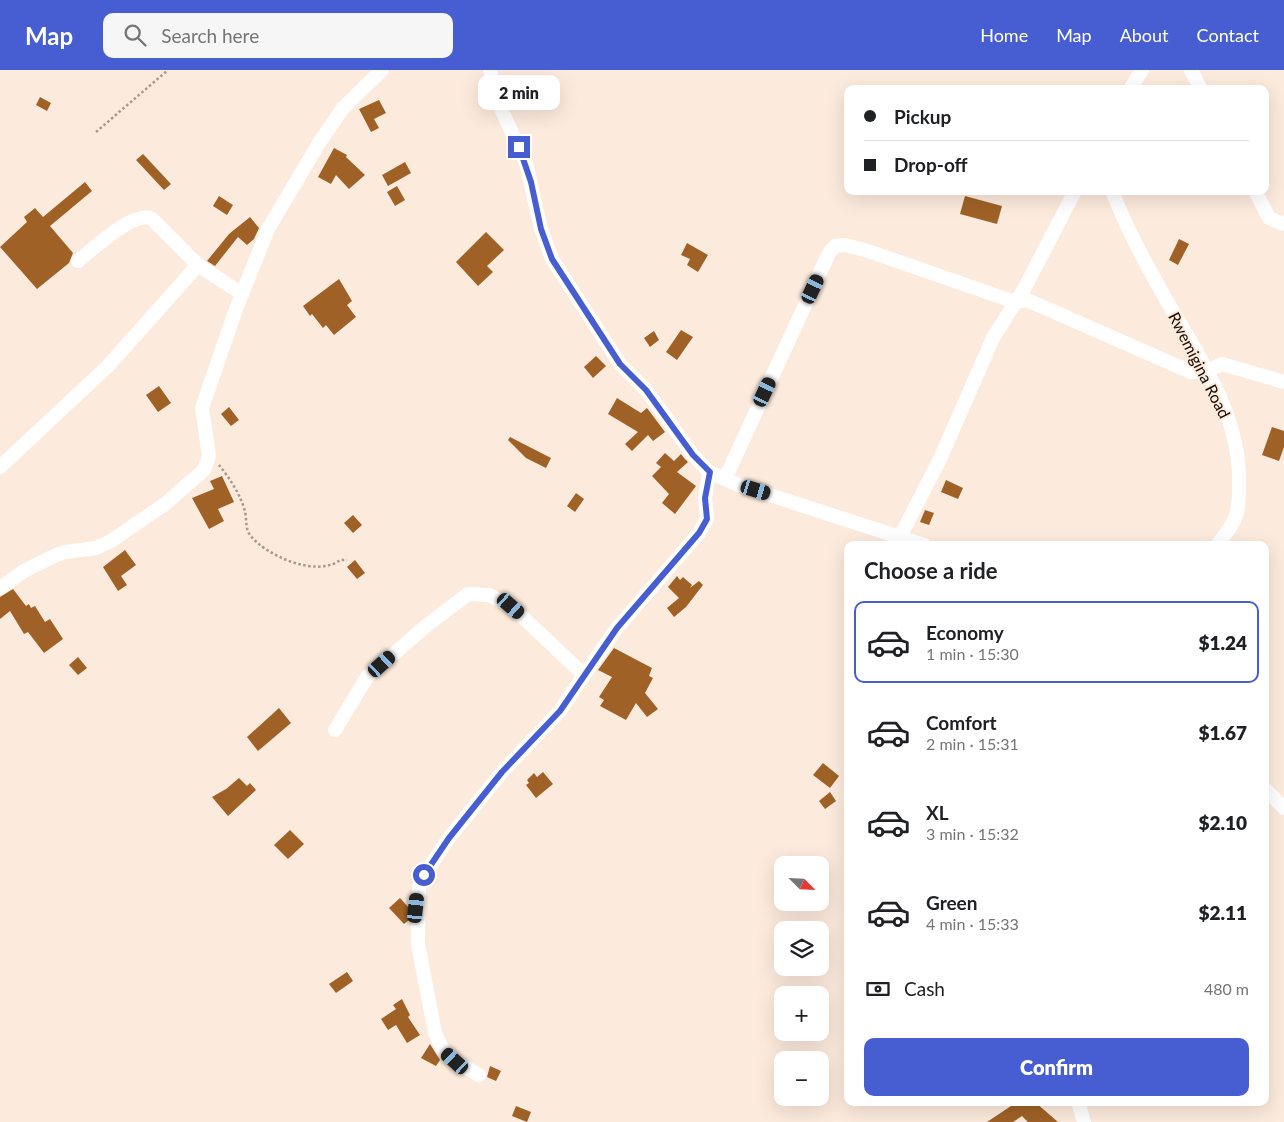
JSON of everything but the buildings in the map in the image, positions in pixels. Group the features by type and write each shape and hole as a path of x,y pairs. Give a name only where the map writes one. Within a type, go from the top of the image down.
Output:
{"street":[{"path":"0,588 24,571 54,556 65,552 96,548 111,541 165,504 204,470 209,456 202,408 242,294 268,229 319,143 343,108 382,70"},
{"path":"490,70 497,100 526,163 541,229 552,259 620,364 646,390 693,455 710,472 725,479 912,541"},
{"path":"1133,85 1142,70"},
{"path":"1191,70 1199,85"},
{"path":"900,537 940,459 993,338 1015,302 1072,195"},
{"name":"Rwemigina Road","path":"1114,195 1159,287 1207,371 1227,413 1240,469 1236,516 1220,541"},
{"path":"1257,195 1269,218 1284,224"},
{"path":"78,262 118,230 140,217 146,217 152,219 198,265 242,294"},
{"path":"725,479 829,253 834,246 865,250 1015,302 1027,300 1191,372 1207,371 1222,364 1284,382"},
{"path":"0,467 108,366 198,265"},
{"path":"479,1075 455,1061 443,1050 435,1033 418,944 416,908 419,888 424,875 449,838 502,772 560,711 617,628 699,533 707,519 705,498 710,472"},
{"path":"336,730 367,677 426,626 468,594 489,596 511,606 584,675"},
{"path":"1269,793 1284,808"},
{"path":"1079,1106 1084,1122"}],"path":[{"path":"96,132 168,70"},
{"path":"209,456 221,468 240,499 245,512 246,527 257,542 297,564 323,567 340,560 347,560"}],"route":[{"path":"424,875 449,838 502,772 560,711 584,675 593,666 617,628 699,533 707,519 705,498 710,472 693,455 646,390 620,364 552,259 541,229 526,163 519,147"}]}
